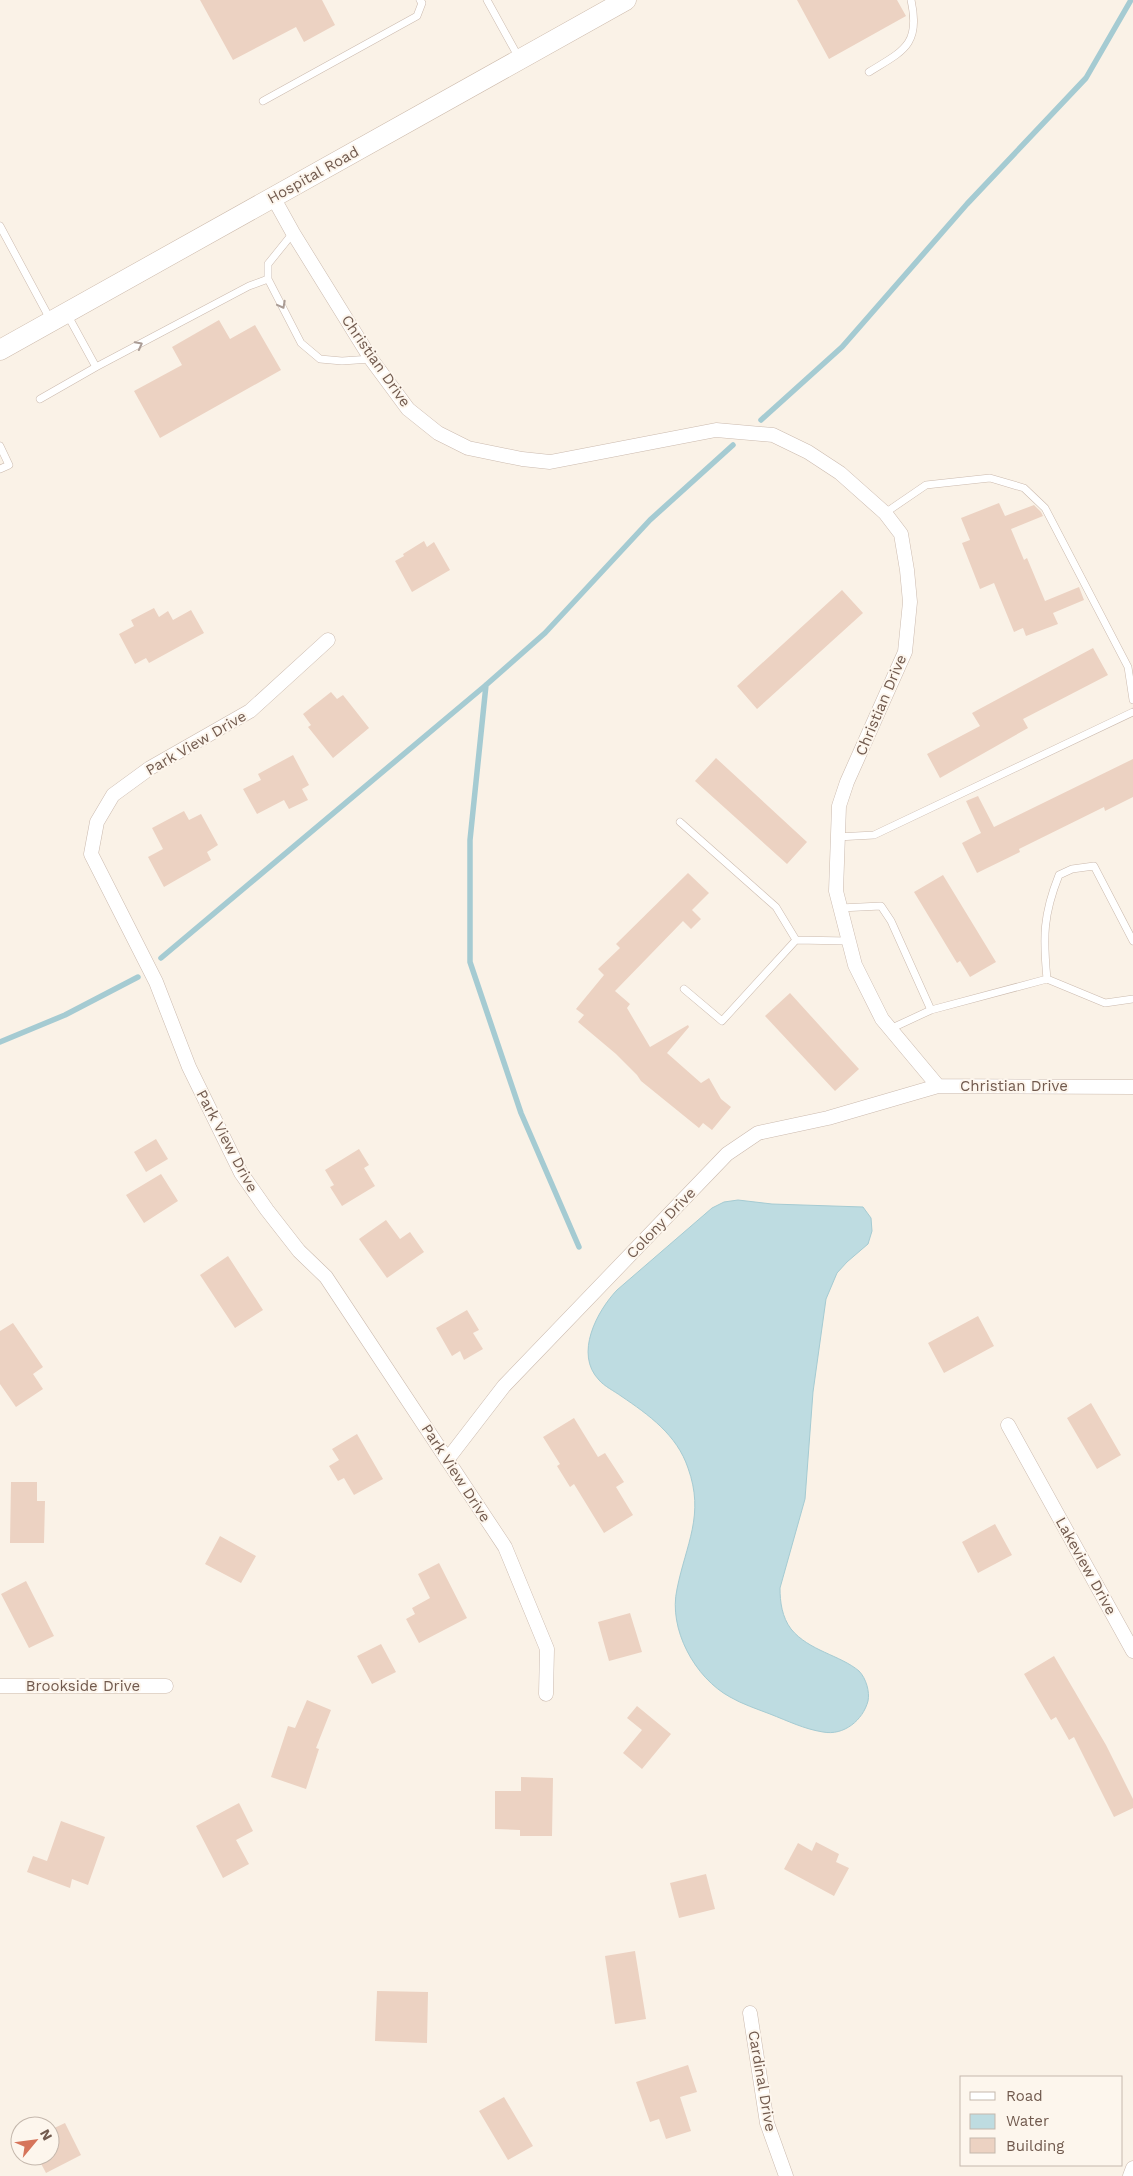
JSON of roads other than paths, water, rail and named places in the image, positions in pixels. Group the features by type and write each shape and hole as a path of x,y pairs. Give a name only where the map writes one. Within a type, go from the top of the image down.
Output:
{"street":[{"name":"Hospital Road","path":"0,350 626,0"},
{"name":"Christian Drive","path":"273,197 293,233 371,359 408,409 438,433 468,448 522,459 550,462 716,430 773,435 808,452 840,473 885,513 901,534 910,602 905,652 847,782 839,806 836,892 855,965 882,1019 938,1086 1133,1087"},
{"name":"Park View Drive","path":"328,640 250,711 150,768 112,795 97,822 92,854 156,982 189,1067 241,1173 266,1210 299,1251 326,1278 504,1547 547,1649 546,1694"},
{"name":"Colony Drive","path":"447,1460 504,1386 727,1154 758,1133 828,1118 938,1086"},
{"name":"Lakeview Drive","path":"1008,1424 1133,1650"},
{"name":"Brookside Drive","path":"0,1686 166,1686"},
{"name":"Cardinal Drive","path":"750,2013 767,2123 786,2176"},
{"path":"1130,2176 1133,2168"}],"lane":[{"path":"263,101 417,16 422,3 420,0"},
{"path":"487,0 520,60"},
{"path":"869,72 908,45 913,34 914,19 911,0"},
{"path":"0,226 59,318 96,368"},
{"path":"293,233 268,264 268,279 301,343 320,359 342,361 371,359"},
{"path":"40,399 249,286 268,279"},
{"path":"0,446 9,465 0,470"},
{"path":"885,513 926,485 990,478 1024,488 1045,508 1128,667 1133,700"},
{"path":"837,837 874,835 1133,712"},
{"path":"680,822 776,907 796,940"},
{"path":"1047,979 1043,938 1049,900 1059,875 1072,869 1094,866 1133,941"},
{"path":"840,908 881,906 891,921 931,1010"},
{"path":"684,989 722,1021 796,940 848,941"},
{"path":"890,1030 931,1010 1047,979 1105,1003 1133,999"}],"water":[{"path":"738,1200 772,1204 863,1207 871,1218 872,1231 868,1244 837,1273 826,1299 813,1392 805,1499 780,1588 782,1609 785,1620 791,1629 815,1648 859,1671 865,1681 868,1689 868,1701 862,1714 851,1725 838,1732 831,1733 809,1729 739,1702 717,1689 695,1665 681,1636 675,1604 694,1515 695,1500 688,1468 677,1446 661,1427 652,1418 601,1382 592,1370 588,1358 588,1346 596,1321 602,1309 617,1290 712,1208 724,1202"}],"waterway":[{"path":"761,420 842,347 967,204 1086,78 1131,0"},
{"path":"161,958 486,685 545,633 650,520 733,445"},
{"path":"486,685 470,840 470,962 521,1113 579,1247"},
{"path":"0,1042 65,1015 138,977"}]}
